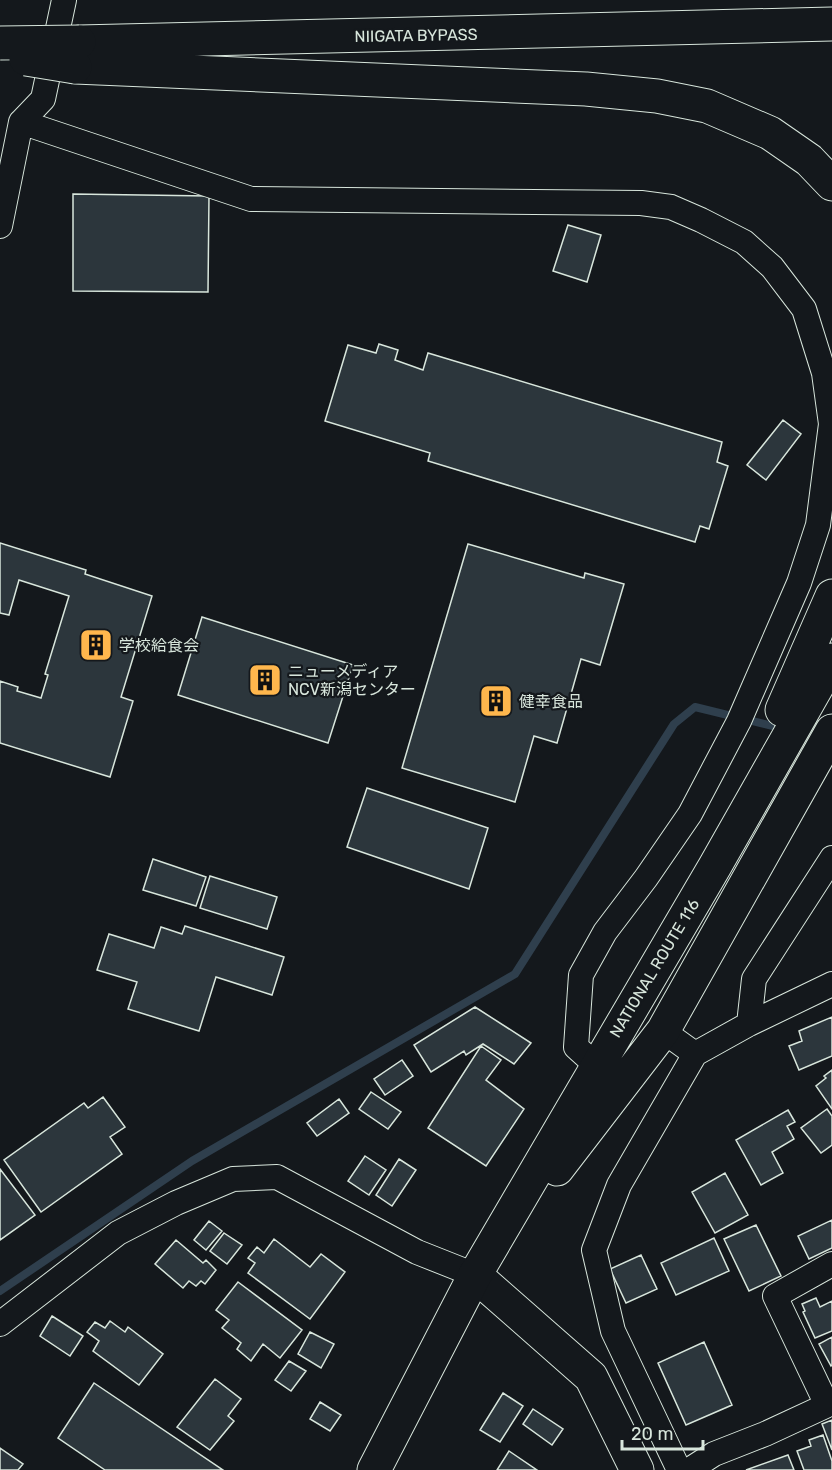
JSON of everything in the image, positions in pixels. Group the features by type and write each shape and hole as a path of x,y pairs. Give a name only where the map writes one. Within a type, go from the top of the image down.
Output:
{"main road":[{"name":"NIIGATA BYPASS","path":"0,44 77,54 832,24"},
{"path":"0,55 77,54 586,89 657,96 707,106 770,133 809,160 832,184"},
{"path":"715,866 832,596"},
{"name":"NATIONAL ROUTE 116","path":"374,1470 475,1275 715,866 832,660"},
{"name":"NATIONAL ROUTE 116","path":"475,1275 663,1031 830,735"},
{"path":"475,1275 591,1377 637,1470"}],"street":[{"path":"0,226 21,122 42,99 64,0"},
{"path":"21,122 251,199 641,203 671,207 744,242 772,267 804,309 824,373 831,424 818,525 800,583 739,721 690,814 605,932 581,975 576,1047 597,1066"},
{"path":"749,1024 754,979 832,858"},
{"path":"679,1470 613,1331 594,1250 619,1185 696,1054 749,1024 832,984"},
{"path":"663,1031 696,1054"},
{"path":"0,1324 118,1233 176,1203 233,1179 278,1177 417,1252 475,1275"},
{"path":"688,1470 714,1454 765,1434 829,1404 775,1296 832,1264"}],"building":[{"path":"73,194 209,196 208,292 73,291"},
{"path":"568,225 601,235 587,282 553,271"},
{"path":"379,344 398,350 395,360 423,370 428,353 722,442 717,462 728,466 709,529 700,526 695,542 428,461 430,453 325,421 348,345 376,353"},
{"path":"783,420 801,434 766,480 747,465"},
{"name":"学校給食会","path":"0,543 86,570 85,574 152,596 121,697 133,701 110,777 0,743 0,681 18,687 17,691 41,698 48,675 45,674 69,596 19,580 9,615 0,613"},
{"name":"健幸食品","path":"468,544 584,578 585,573 624,584 600,665 581,659 557,743 534,736 515,802 402,768"},
{"name":"ニューメディア NCV新潟センター","path":"202,617 353,665 328,743 178,695"},
{"path":"367,788 488,828 469,889 347,847"},
{"path":"153,859 206,877 196,906 143,890"},
{"path":"210,876 277,897 267,929 200,908"},
{"path":"185,926 284,957 272,995 216,977 199,1031 128,1009 137,982 97,970 109,934 154,948 161,927 182,934"},
{"path":"475,1007 531,1043 514,1064 483,1044 466,1055 464,1051 431,1072 414,1045"},
{"path":"832,1017 832,1056 799,1070 789,1046 802,1041 799,1031"},
{"path":"481,1046 501,1060 486,1080 524,1109 486,1166 428,1128"},
{"path":"402,1060 413,1076 385,1095 374,1079"},
{"path":"832,1070 832,1109 816,1086"},
{"path":"371,1092 401,1112 388,1129 359,1109"},
{"path":"103,1097 125,1127 110,1137 122,1154 41,1212 4,1160 84,1103 88,1108"},
{"path":"339,1099 349,1113 317,1136 307,1123"},
{"path":"827,1109 832,1116 832,1145 821,1153 801,1128"},
{"path":"788,1110 795,1122 787,1126 794,1139 772,1152 783,1173 761,1185 736,1140"},
{"path":"365,1156 386,1170 369,1195 348,1181"},
{"path":"399,1159 416,1170 392,1206 376,1195"},
{"path":"0,1169 35,1215 0,1240"},
{"path":"725,1173 748,1215 715,1233 692,1192"},
{"path":"832,1220 832,1248 809,1259 798,1236"},
{"path":"209,1221 222,1231 206,1250 194,1240"},
{"path":"756,1225 781,1276 749,1291 724,1239"},
{"path":"224,1233 242,1245 227,1264 210,1251"},
{"path":"714,1238 729,1271 676,1295 661,1263"},
{"path":"274,1239 310,1267 321,1254 345,1272 310,1319 248,1273 255,1263 248,1258 257,1247 264,1253"},
{"path":"176,1240 203,1263 206,1260 216,1270 205,1284 201,1281 196,1286 189,1281 183,1288 155,1264"},
{"path":"641,1255 657,1289 626,1303 610,1269"},
{"path":"238,1282 302,1330 280,1358 263,1344 251,1361 237,1349 241,1343 222,1328 229,1320 216,1310"},
{"path":"816,1298 820,1307 832,1301 832,1331 815,1338 803,1312 805,1311 802,1304"},
{"path":"52,1316 83,1336 70,1356 40,1336"},
{"path":"110,1321 125,1332 128,1327 163,1354 139,1385 93,1351 99,1341 87,1332 95,1322 105,1328"},
{"path":"310,1332 334,1344 321,1368 298,1354"},
{"path":"832,1337 832,1365 831,1366 819,1344"},
{"path":"704,1342 732,1405 686,1425 658,1363"},
{"path":"289,1361 306,1371 291,1391 275,1380"},
{"path":"215,1379 241,1399 228,1416 234,1421 210,1450 177,1427"},
{"path":"94,1383 223,1470 105,1470 58,1438"},
{"path":"503,1393 523,1406 500,1442 480,1430"},
{"path":"320,1402 341,1415 330,1431 310,1419"},
{"path":"533,1409 563,1429 552,1445 523,1424"},
{"path":"832,1420 832,1450 822,1424"},
{"path":"823,1435 832,1461 832,1470 804,1470 797,1451 811,1446 809,1440"},
{"path":"0,1448 23,1464 18,1470 0,1470"},
{"path":"509,1451 537,1470 497,1470"},
{"path":"788,1455 794,1470 746,1470"}],"waterway":[{"path":"0,1291 192,1161 515,974 674,724 695,707 785,729"}],"place":[{"name":"学校給食会","path":"96,645"},
{"name":"ニューメディア NCV新潟センター","path":"265,680"},
{"name":"健幸食品","path":"496,701"}]}
